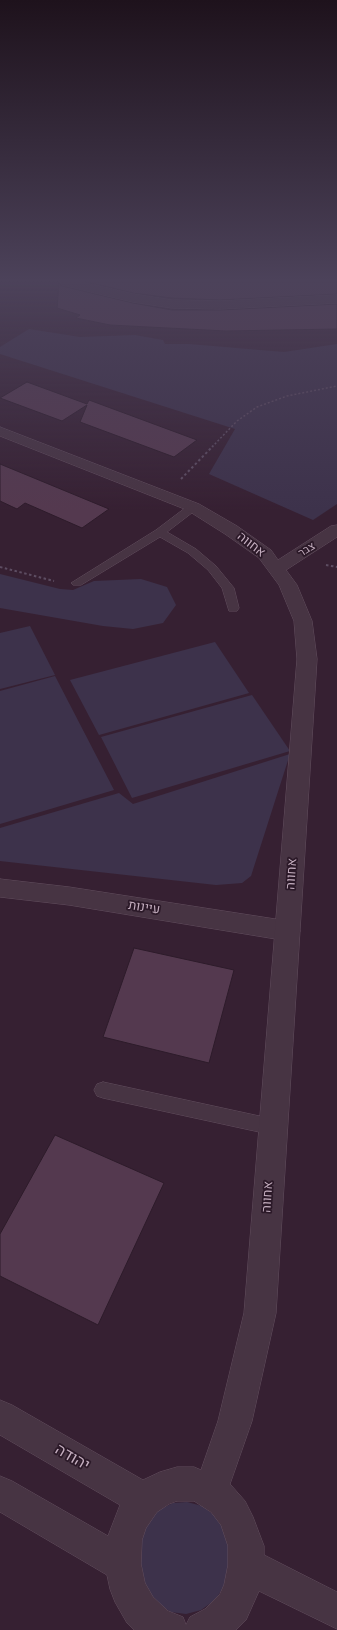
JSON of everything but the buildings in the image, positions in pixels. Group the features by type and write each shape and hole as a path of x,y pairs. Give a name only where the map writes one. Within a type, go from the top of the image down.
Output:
{"street":[{"name":"אחווה","path":"0,431 165,495 193,507 231,530 265,554 288,585 303,621 307,659 260,1313 235,1422 210,1490"},
{"name":"צבר","path":"276,569 337,530"},
{"name":"עיינות","path":"0,888 69,896 288,931"},
{"name":"יהודה","path":"0,1417 145,1500"},
{"path":"170,1630 157,1626 140,1610 128,1589 122,1564 124,1540 132,1518 145,1500 160,1489 177,1484 194,1484 210,1490 223,1500 234,1514 241,1529 246,1546 246,1565 242,1587 233,1607 217,1627"},
{"path":"0,1493 122,1564"},
{"path":"246,1565 337,1611"}],"lane":[{"path":"77,582 160,532 193,507"},
{"path":"160,532 192,551 212,568 228,588 233,608"},
{"path":"103,1090 273,1127"}],"path":[{"path":"165,495 237,421 257,407 287,396 337,386"}],"shaded area":[{"path":"13,358 337,358 337,504 313,520 209,474 235,429"},
{"path":"0,574 60,589 73,590 94,581 141,579 167,587 176,605 163,623 133,629 103,626 0,608"},
{"path":"30,626 55,675 0,689 0,633"},
{"path":"215,642 249,693 99,735 70,680"},
{"path":"55,676 114,790 0,824 0,691"},
{"path":"252,695 290,751 132,798 101,737"},
{"path":"290,754 251,876 242,883 216,885 0,861 0,828 119,793 133,804"},
{"path":"187,1502 202,1506 214,1515 224,1530 230,1548 230,1567 225,1585 215,1600 201,1610 186,1614 171,1612 156,1603 145,1589 139,1572 141,1537 148,1521 159,1510 173,1503"}]}
